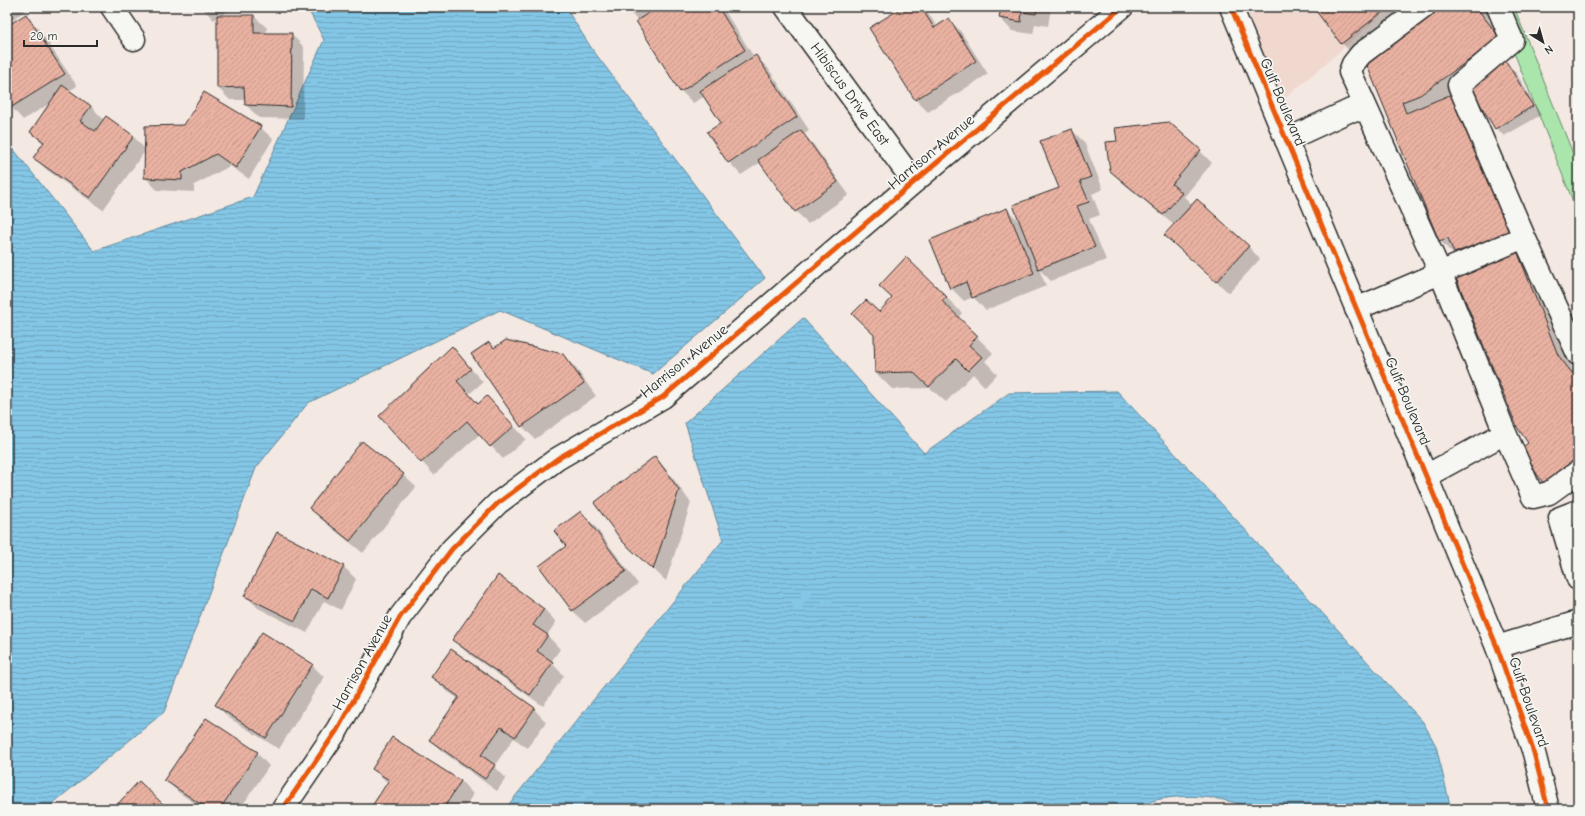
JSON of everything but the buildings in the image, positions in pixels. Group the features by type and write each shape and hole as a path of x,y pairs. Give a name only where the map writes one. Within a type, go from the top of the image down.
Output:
{"street":[{"path":"112,7 134,39"},
{"name":"Hibiscus Drive East","path":"786,7 914,182"},
{"name":"Harrison Avenue","path":"283,809 337,730 400,617 457,544 498,503 557,459 663,397 914,182 1122,7"},
{"name":"Gulf Boulevard","path":"1231,7 1497,647 1534,753 1548,809"},
{"path":"1424,7 1361,54 1353,64 1350,72 1440,272 1505,433 1533,497 1549,493 1578,472"},
{"path":"1498,7 1512,40 1459,85 1524,237 1578,354"},
{"path":"1286,140 1351,110 1367,111"},
{"path":"1356,308 1524,237"},
{"path":"1426,476 1505,433"},
{"path":"1578,511 1560,518 1578,579"},
{"path":"1497,647 1578,622"}],"shaded area":[{"path":"1245,7 1391,7 1283,100"}],"green space":[{"path":"1496,7 1514,7 1578,166 1578,214"}],"water":[{"path":"307,7 565,7 592,49 765,278 653,374 500,310 308,403 256,468 164,712 46,809 7,809 7,141 94,251 253,197 324,40"},
{"path":"803,318 924,453 1009,393 1117,391 1423,722 1436,746 1451,809 1255,809 1221,799 1185,796 1158,800 1135,809 505,809 723,540 685,423"}],"cycle path":[{"path":"283,809 337,730 400,617 452,549 498,503 557,459 663,397 914,182 1122,7"},
{"path":"1231,7 1497,647 1534,753 1548,809"}]}
